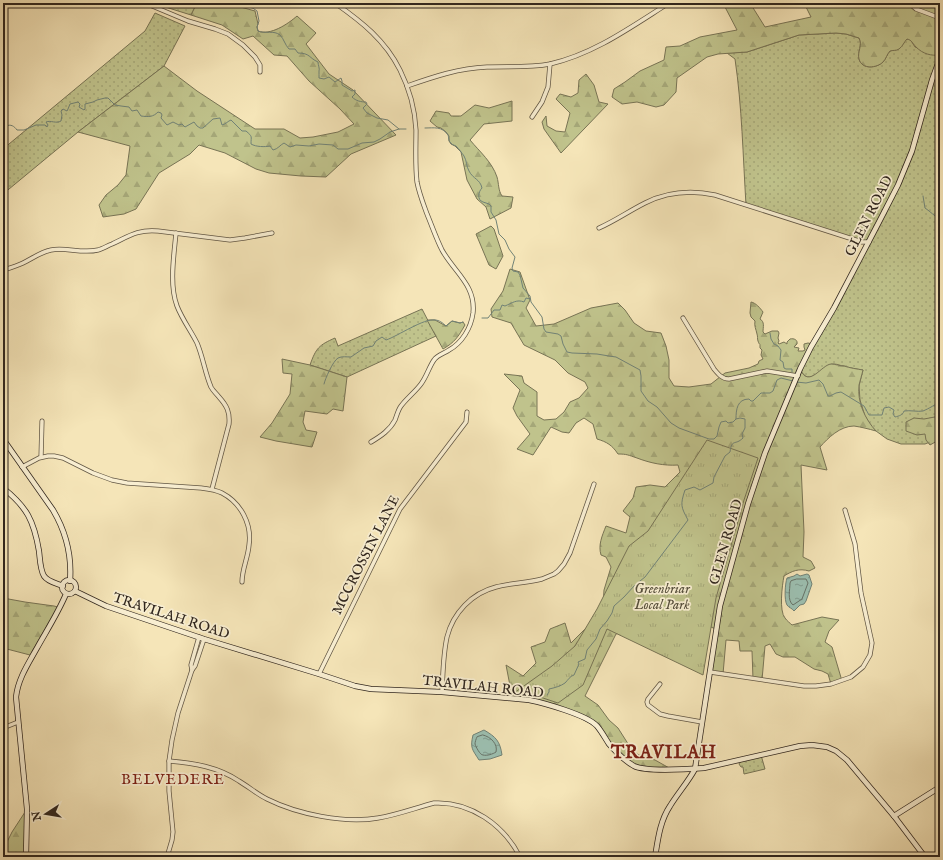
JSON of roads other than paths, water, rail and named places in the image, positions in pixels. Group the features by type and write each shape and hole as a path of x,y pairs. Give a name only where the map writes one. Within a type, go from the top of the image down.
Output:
{"main road":[{"name":"GLEN ROAD","path":"655,857 660,828 665,816 695,769 717,619 748,504 765,453 800,369 895,192 912,150 932,80 940,58"},
{"path":"3,440 52,510 62,528 66,539 71,569 70,581"},
{"path":"3,488 23,507 31,521 37,539 42,572 45,577 48,580 63,586"},
{"path":"66,594 63,590 63,586 66,581 70,581"},
{"path":"66,594 71,594 76,588 73,582 70,581"},
{"name":"TRAVILAH ROAD","path":"74,591 106,606 204,639 355,686 371,689 442,692 538,702 562,709 588,720 596,726 616,752 634,766 639,768 704,768 800,746 812,745 827,747 836,751 847,760 894,816 925,857"},
{"path":"26,857 27,809 16,697 20,680 66,594"},
{"path":"894,816 940,786"}],"street":[{"path":"145,3 188,21 228,34 243,45 255,57 260,65 260,72"},
{"path":"335,3 359,20 382,42 395,61 407,86 414,109 416,171 421,197 442,251 468,286 473,302 473,313 470,327 463,339 450,350 435,358 421,384 401,405 390,427 384,434 371,442"},
{"path":"407,86 447,73 467,69 550,64 590,51 669,3"},
{"path":"909,3 916,9 940,18"},
{"path":"532,117 542,102 548,87 550,64"},
{"path":"598,228 664,195 692,192 714,195 862,242 869,242"},
{"path":"3,270 24,263 40,253 52,249 99,250 140,231 149,230 230,240 272,233"},
{"path":"176,233 173,268 174,293 177,305 197,344 208,380 213,390 226,406 230,416 212,489"},
{"path":"683,318 714,369 723,378 729,379 767,371 796,380"},
{"name":"MCCROSSIN LANE","path":"319,674 400,509 466,422 467,412"},
{"path":"41,457 42,421"},
{"path":"22,467 41,457 48,456 63,458 93,473 112,480 212,489 223,494 234,502 243,513 249,530 249,547 242,574 242,582"},
{"path":"442,692 447,637 458,613 471,600 486,591 504,585 542,579 558,571 564,564 570,552 594,484"},
{"path":"710,672 804,686 816,686 831,684 851,677 863,667 870,655 872,643 861,594 855,544 845,510"},
{"path":"192,670 191,665 199,637"},
{"path":"167,857 173,832 169,791 169,761 172,740 192,670 195,666 204,639"},
{"path":"660,684 648,698 648,704 660,714 702,722"},
{"path":"3,728 18,722"},
{"path":"169,761 196,764 219,771 239,781 268,800 294,810 329,818 363,820 386,816 434,803 457,805 474,811 497,826 509,840 520,857"}],"water":[{"path":"797,574 800,576 807,574 809,575 812,584 804,604 800,605 794,611 786,603 785,588 787,578"},
{"path":"484,730 497,740 502,755 490,759 479,760 472,748 472,739 473,735"}],"waterway":[{"path":"207,3 208,5 218,7 244,6 253,8 257,11 259,21 257,27 258,31 280,35 289,49 295,49 298,53 307,55 318,62 319,78 324,79 329,77 335,82 341,78 342,85 352,91 355,90 355,94 352,97 359,101 366,102 367,104 363,108 367,113 377,118 388,120 399,129"},
{"path":"3,132 6,130 6,126 9,125 14,126 17,130 24,130 36,125 45,125 47,127 48,125 46,122 61,121 61,111 63,109 67,111 70,104 78,102 80,104 79,107 84,110 85,104 105,98 108,98 115,105 129,107 132,111 137,110 141,116 151,116 158,112 161,113 161,118 167,125 173,122 179,125 182,124 185,127 194,122 197,126 203,128 213,119 220,118 222,125 231,120 242,131 246,131 250,134 251,144 255,146 270,146 273,150 284,143 290,147 296,145 309,146 319,144 333,145 338,149 348,149 362,143 374,142 390,132 399,129 406,129"},
{"path":"425,128 438,128 446,132 452,145 456,146 464,156 469,171 481,185 482,188 479,196 480,200 491,206 491,212 496,220 499,234 505,240 515,257 512,268 513,271 518,272 520,275 523,288 530,296 531,302 542,317 544,329 546,332 561,336 567,352 616,357 640,370 641,391 648,401 657,407 671,423 679,428 709,439 714,439 717,436 721,422 726,421 728,423 733,422 736,419 737,409 742,401 745,399 753,401 761,393 770,393 773,391 777,380 781,378 793,381"},
{"path":"923,196 925,208 940,219"},
{"path":"482,318 488,318 494,310 500,310 502,305 505,306 517,301 524,302 526,298 530,299"},
{"path":"324,384 332,366 338,358 351,357 364,348 373,346 376,341 382,337 386,340 418,324 430,320 438,321 446,326 452,321 460,323 463,322"},
{"path":"770,333 774,344 781,350 780,360 783,362 784,368 792,369 792,372"},
{"path":"796,382 806,383 819,380 823,384 828,396 841,392 864,406 869,415 882,415 884,408 889,407 894,410 893,414 895,417 899,416 904,411 923,411 940,401"},
{"path":"547,695 549,689 565,683 574,675 579,664 578,662 585,659 587,650 596,639 600,629 612,613 614,606 645,577 688,520 682,506 682,499 685,490 694,487 700,490 713,483 714,477 725,456 730,452 732,445 743,438 742,434 745,428 745,419 736,419"},
{"path":"931,855 940,848"}],"district":[{"name":"TRAVILAH","path":"664,753"},
{"name":"BELVEDERE","path":"173,779"}],"park label":[{"name":"Greenbriar Local Park","path":"662,598"}]}
